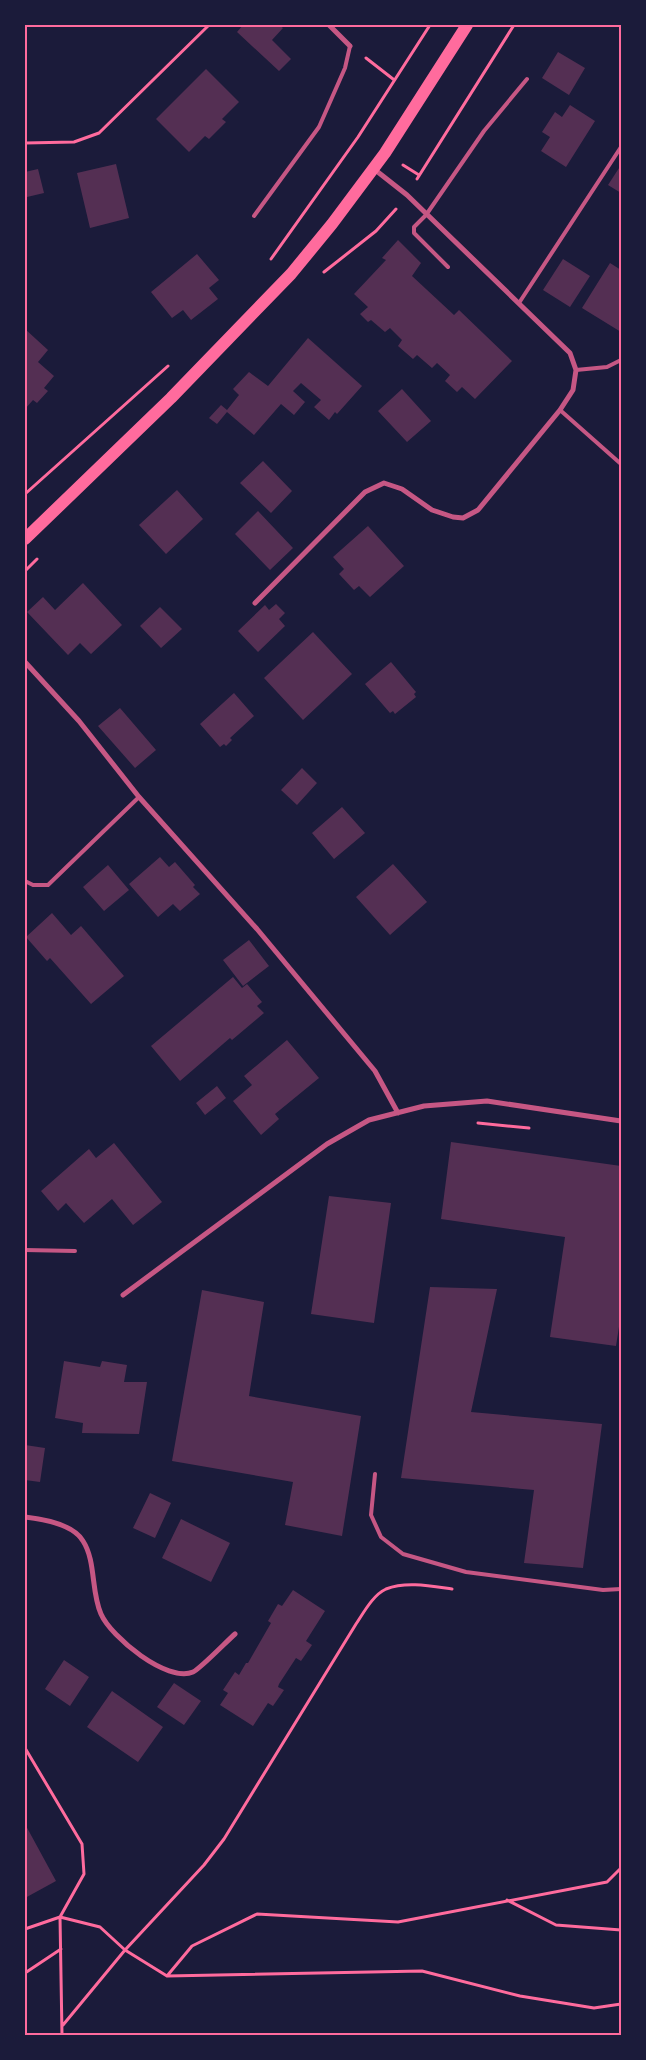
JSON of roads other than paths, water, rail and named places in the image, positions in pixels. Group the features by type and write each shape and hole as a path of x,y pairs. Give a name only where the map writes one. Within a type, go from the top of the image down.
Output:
{"main road":[{"path":"25,539 171,398 291,274 374,168 467,25"}],"street":[{"path":"329,25 350,46"},
{"path":"255,603 366,492 384,483 402,489 432,510 453,517 463,518 478,510 560,410 572,390 576,370 570,353 407,195 374,168"},
{"path":"25,662 79,721 139,797 257,929 375,1071 398,1113"},
{"path":"123,1295 327,1144 369,1120 424,1106 487,1101 621,1121"},
{"path":"25,1517 58,1524 74,1531 83,1540 88,1553 95,1594 102,1615 115,1635 150,1661 176,1674 193,1672 235,1634"}],"lane":[{"path":"254,216 319,127 345,68 350,46"},
{"path":"448,267 414,233 414,227 426,215 484,131 527,78"},
{"path":"519,303 621,147"},
{"path":"576,370 607,367 621,360"},
{"path":"560,410 621,464"},
{"path":"25,881 33,886 48,885 139,797"},
{"path":"25,1250 75,1251"},
{"path":"375,1474 371,1515 381,1537 403,1554 466,1572 603,1590 621,1589"}]}
